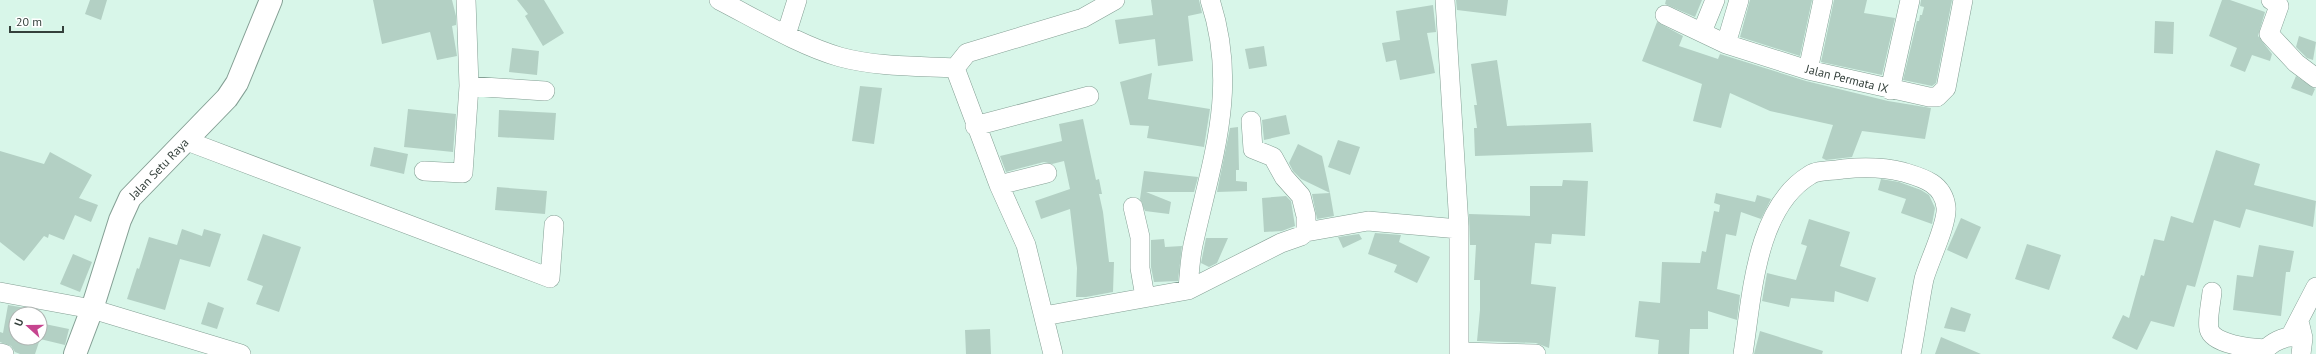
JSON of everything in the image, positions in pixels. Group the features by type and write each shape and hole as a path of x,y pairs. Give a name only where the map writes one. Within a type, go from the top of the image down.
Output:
{"street":[{"name":"Jalan Setu Raya","path":"75,354 92,309 120,220 130,198 187,141 227,98 237,83 272,0"},
{"path":"424,171 463,173 468,86 466,0"},
{"path":"719,0 786,34 840,57 876,64 955,68"},
{"path":"786,34 797,0"},
{"path":"955,68 967,53 1083,18 1115,0"},
{"path":"1188,290 1193,246 1212,172 1224,82 1218,24 1210,0"},
{"path":"1445,0 1459,229 1459,353 1536,354"},
{"path":"1702,32 1715,0"},
{"path":"1726,44 1739,0"},
{"path":"1808,70 1822,0"},
{"path":"1890,90 1910,0"},
{"name":"Jalan Permata IX","path":"1665,15 1726,44 1808,70 1890,90 1937,97 1946,88 1963,0"},
{"path":"2270,0 2277,3 2279,6 2269,34 2296,63 2316,78"},
{"path":"955,68 975,126 1026,246 1053,354"},
{"path":"468,86 545,91"},
{"path":"975,126 1089,96"},
{"path":"1251,121 1253,149 1273,157 1284,177 1301,196 1306,216 1306,232"},
{"path":"187,141 550,278 554,225"},
{"path":"1743,354 1759,253 1767,230 1779,207 1796,187 1811,174 1862,167 1894,170 1928,179 1942,192 1946,208 1924,278 1911,354"},
{"path":"999,185 1047,173"},
{"path":"1133,207 1140,237 1140,268 1145,297"},
{"path":"1044,316 1188,290 1280,243 1301,236 1306,232 1368,221 1459,229"},
{"path":"2301,354 2307,315 2316,287"},
{"path":"0,292 92,309 241,354"},
{"path":"2212,292 2209,330 2218,340 2247,348 2269,352 2280,340 2290,337 2307,315"},
{"path":"0,352 4,354"}],"building":[{"path":"90,0 107,0 101,20 85,14"},
{"path":"373,0 452,0 456,16 456,25 452,26 457,56 437,60 430,32 382,44"},
{"path":"517,0 544,0 564,33 543,46 525,16 528,14"},
{"path":"1151,0 1199,0 1202,13 1188,16 1193,61 1158,66 1155,39 1119,44 1115,20 1153,15"},
{"path":"1456,0 1508,0 1506,16 1457,10"},
{"path":"1666,0 1702,0 1695,17 1665,4"},
{"path":"1750,0 1812,0 1800,56 1740,37"},
{"path":"1834,0 1867,0 1864,13 1895,18 1882,75 1821,62"},
{"path":"1921,0 1952,0 1936,83 1932,86 1903,80 1917,21 1919,21 1920,15 1922,15 1924,7 1920,6"},
{"path":"2222,0 2230,0 2265,12 2258,36 2272,54 2270,61 2252,55 2245,72 2230,66 2237,48 2209,36"},
{"path":"1433,5 1436,32 1427,33 1435,73 1400,80 1396,60 1386,62 1382,43 1400,40 1396,11"},
{"path":"2155,21 2174,22 2173,54 2154,53"},
{"path":"1657,22 1683,36 1679,46 1718,59 1720,54 1806,81 1888,101 1931,108 1925,139 1862,131 1852,157 1826,160 1822,158 1833,125 1770,111 1730,93 1721,128 1693,121 1702,84 1642,61"},
{"path":"2299,36 2316,42 2313,60 2307,58 2296,47"},
{"path":"1264,46 1267,66 1249,69 1245,49"},
{"path":"512,48 539,51 537,75 509,72"},
{"path":"1497,60 1507,126 1591,123 1593,152 1475,156 1474,128 1477,128 1474,105 1477,105 1471,64"},
{"path":"1152,73 1148,99 1210,109 1204,147 1147,138 1149,126 1130,125 1120,82"},
{"path":"2296,76 2315,89 2312,96 2291,88"},
{"path":"860,86 882,88 874,144 852,141"},
{"path":"408,109 456,114 453,152 404,147"},
{"path":"499,110 556,113 554,140 498,137"},
{"path":"1286,115 1290,134 1264,140 1262,120"},
{"path":"1083,119 1096,180 1099,179 1102,194 1099,194 1103,212 1109,262 1114,262 1113,292 1086,297 1076,297 1077,268 1070,209 1041,219 1035,201 1070,189 1064,161 1052,164 1044,162 1006,172 1000,156 1062,141 1059,124"},
{"path":"1238,127 1239,170 1236,170 1236,181 1247,182 1247,191 1217,192 1230,128"},
{"path":"1338,140 1360,147 1350,175 1328,167"},
{"path":"1298,144 1322,156 1330,193 1301,179 1293,171 1289,163"},
{"path":"374,147 408,154 404,174 370,166"},
{"path":"2216,150 2260,164 2254,185 2316,201 2313,227 2246,209 2240,228 2214,220 2195,287 2187,285 2174,327 2151,321 2137,350 2112,338 2123,315 2129,318 2141,275 2144,276 2154,239 2164,241 2171,216 2193,223"},
{"path":"0,151 44,164 50,152 92,175 79,198 98,205 91,222 75,215 64,240 49,234 48,238 44,236 24,261 0,242"},
{"path":"1144,171 1198,177 1194,192 1146,192 1171,202 1169,214 1145,211 1140,199"},
{"path":"1881,179 1899,182 1921,190 1929,195 1935,208 1932,224 1901,213 1906,199 1878,190"},
{"path":"1563,180 1588,181 1585,236 1552,234 1551,244 1535,243 1531,284 1556,287 1549,348 1536,343 1477,341 1480,310 1480,280 1474,280 1476,245 1470,245 1469,214 1530,216 1530,186 1562,186"},
{"path":"497,187 547,191 545,214 495,210"},
{"path":"1330,193 1334,216 1317,219 1312,194"},
{"path":"1716,193 1755,202 1757,195 1771,199 1761,219 1741,212 1736,236 1726,234 1717,289 1740,295 1737,320 1708,311 1708,329 1690,329 1689,354 1658,354 1659,340 1635,337 1639,301 1660,303 1662,262 1700,263 1702,251 1706,252 1714,211 1719,212 1720,205 1714,203"},
{"path":"1286,196 1291,201 1295,226 1282,231 1264,232 1262,198"},
{"path":"1961,218 1981,227 1967,259 1947,250"},
{"path":"1809,219 1850,232 1840,266 1876,278 1868,302 1835,291 1834,302 1791,298 1789,307 1762,301 1767,273 1796,280 1807,246 1801,244"},
{"path":"182,229 202,236 204,229 221,234 210,267 180,259 165,310 127,299 137,268 139,269 149,237 177,245"},
{"path":"1375,233 1401,235 1399,242 1430,257 1417,283 1394,272 1397,265 1368,254"},
{"path":"263,234 301,247 279,312 256,304 263,286 247,280"},
{"path":"1359,234 1362,239 1343,248 1338,237"},
{"path":"1206,238 1228,238 1217,263 1209,267 1201,263"},
{"path":"1164,239 1165,247 1182,246 1178,281 1154,282 1151,267 1151,240"},
{"path":"2027,244 2061,255 2049,290 2015,279"},
{"path":"2259,245 2294,251 2290,272 2286,272 2281,316 2233,310 2237,275 2253,277"},
{"path":"73,254 92,262 80,292 60,284"},
{"path":"208,302 224,308 217,329 201,324"},
{"path":"8,305 14,306 8,306 8,345 0,342 0,332 3,333"},
{"path":"1951,307 1971,314 1965,332 1944,328"},
{"path":"48,325 69,329 65,345 48,341"},
{"path":"990,329 991,354 966,354 965,330"},
{"path":"1760,331 1823,351 1822,354 1754,354"},
{"path":"1941,337 1981,354 1935,354"},
{"path":"11,346 38,346 35,354 20,354 15,352"}]}
